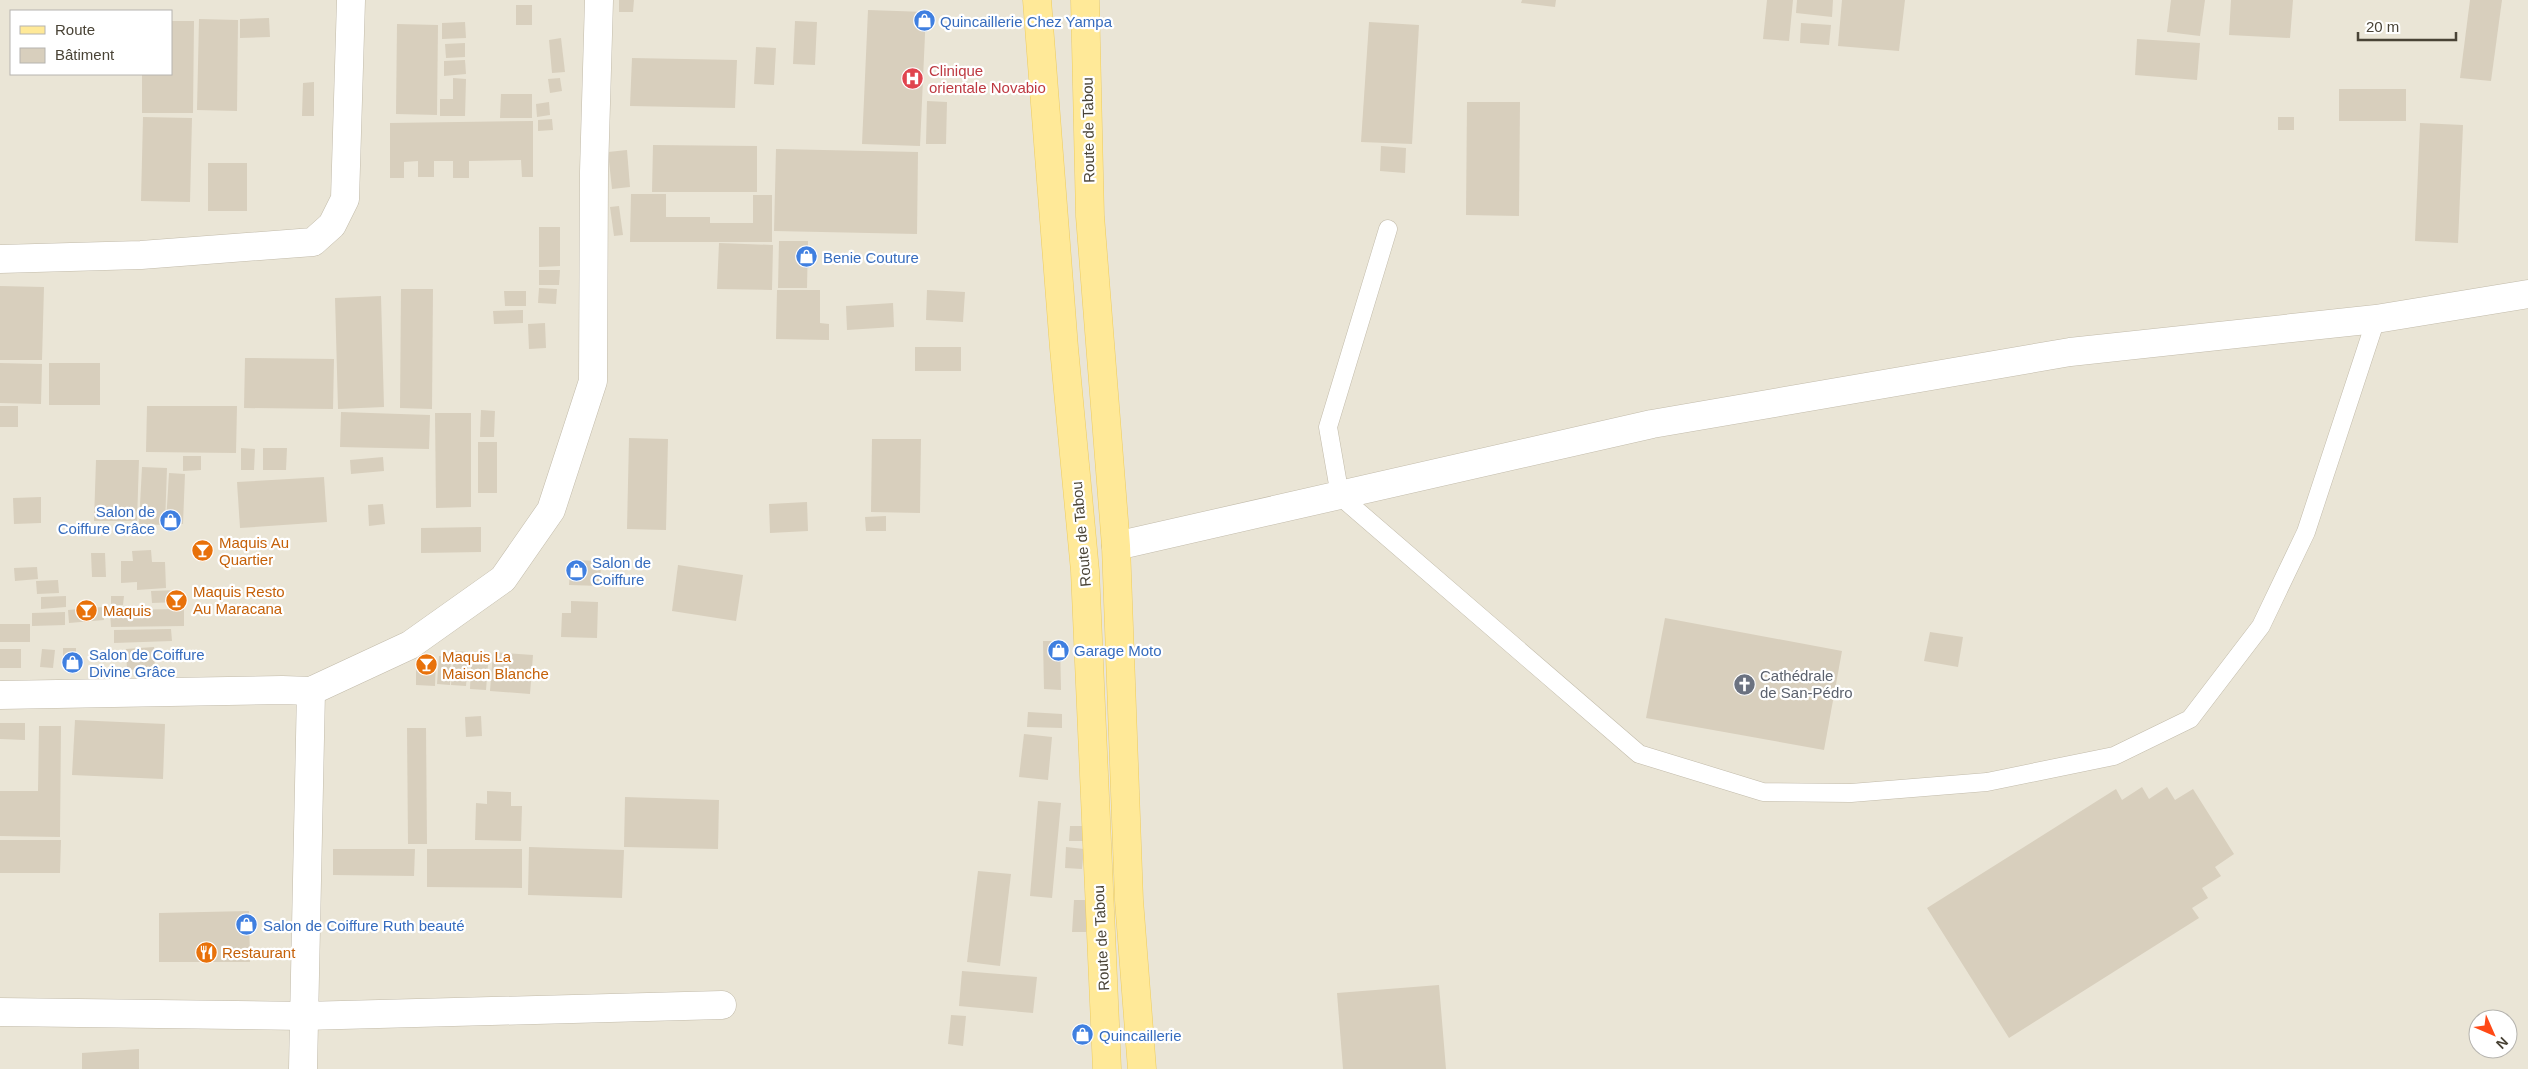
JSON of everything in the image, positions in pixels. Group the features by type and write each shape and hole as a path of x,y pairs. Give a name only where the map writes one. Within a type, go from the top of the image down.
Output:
{"main road":[{"name":"Route de Tabou","path":"1037,0 1064,348 1084,570 1106,1069"},
{"name":"Route de Tabou","path":"1085,0 1090,216 1116,546 1129,900 1142,1069"}],"street":[{"path":"0,259 141,255 313,242 332,225 345,199 350,0"},
{"path":"0,695 312,691 410,645 503,579 551,510 593,381 594,172 599,0"},
{"path":"1116,546 1652,424 2070,352 2376,319 2528,294"},
{"path":"304,1069 312,691"},
{"path":"0,1012 304,1016 722,1005"}],"lane":[{"path":"1388,229 1328,427 1340,496 1639,754 1763,792 1851,793 1987,782 2114,756 2190,719 2261,626 2306,532 2376,319"}],"shaded area":[{"path":"0,0 2528,0 2528,1069 0,1069"}],"building":[{"path":"619,0 634,0 633,12 619,12"},
{"path":"1522,0 1556,0 1555,7 1521,3"},
{"path":"1767,0 1793,0 1789,41 1763,39"},
{"path":"1797,0 1833,0 1832,17 1796,13"},
{"path":"1842,0 1905,0 1899,51 1838,46"},
{"path":"2171,0 2205,0 2200,36 2167,32"},
{"path":"2231,0 2293,0 2290,38 2229,35"},
{"path":"2470,0 2502,0 2491,81 2460,78"},
{"path":"516,5 532,5 532,25 516,25"},
{"path":"868,10 926,12 920,146 862,144"},
{"path":"269,18 270,37 240,38 240,19"},
{"path":"199,19 238,20 237,111 197,110"},
{"path":"172,21 194,21 193,113 142,113 142,75 172,75"},
{"path":"795,21 817,22 815,65 793,64"},
{"path":"465,22 466,38 442,39 442,23"},
{"path":"1369,22 1419,25 1412,144 1361,142"},
{"path":"1801,23 1831,25 1829,45 1800,43"},
{"path":"397,24 438,25 437,115 396,114"},
{"path":"561,38 565,72 552,73 549,40"},
{"path":"2137,39 2200,43 2197,80 2135,75"},
{"path":"465,43 465,57 446,58 445,44"},
{"path":"756,47 776,48 774,85 754,84"},
{"path":"632,58 737,60 735,108 630,106"},
{"path":"465,60 466,74 444,76 444,61"},
{"path":"453,78 466,79 465,116 440,116 440,99 453,99"},
{"path":"560,78 562,91 550,93 548,79"},
{"path":"314,82 314,116 302,116 303,83"},
{"path":"2339,89 2406,89 2406,121 2339,121"},
{"path":"501,94 532,94 532,118 500,118"},
{"path":"927,101 947,102 946,144 926,144"},
{"path":"549,102 550,115 537,117 536,104"},
{"path":"1467,102 1520,102 1519,216 1466,215"},
{"path":"143,117 192,118 190,202 141,201"},
{"path":"2278,117 2294,117 2294,130 2278,130"},
{"path":"552,119 553,130 538,131 538,120"},
{"path":"533,121 533,177 522,177 521,160 469,161 469,178 453,178 453,161 434,161 434,177 418,177 418,161 404,162 404,178 390,178 390,123"},
{"path":"2420,123 2463,125 2458,243 2415,241"},
{"path":"653,145 757,146 757,192 652,192"},
{"path":"1381,146 1406,148 1405,173 1380,171"},
{"path":"776,149 918,152 917,234 774,231"},
{"path":"627,150 630,187 612,189 608,152"},
{"path":"208,163 247,163 247,211 208,211"},
{"path":"631,194 666,194 666,217 710,217 710,223 753,223 753,195 772,195 772,242 630,242"},
{"path":"619,206 623,235 614,236 610,207"},
{"path":"539,227 560,227 560,266 539,267"},
{"path":"779,241 808,241 807,288 778,288"},
{"path":"719,243 773,245 772,290 717,289"},
{"path":"539,270 560,270 559,285 539,285"},
{"path":"0,286 44,287 42,360 0,360"},
{"path":"539,288 557,289 556,304 538,303"},
{"path":"401,289 433,289 432,409 400,408"},
{"path":"777,290 820,290 820,323 829,324 829,340 776,339"},
{"path":"927,290 965,292 963,322 926,320"},
{"path":"504,291 526,291 526,306 505,306"},
{"path":"381,296 384,407 338,409 335,298"},
{"path":"893,303 894,327 847,330 846,306"},
{"path":"523,310 523,323 494,324 493,311"},
{"path":"545,323 546,348 529,349 528,324"},
{"path":"915,347 961,347 961,371 915,371"},
{"path":"245,358 334,359 333,409 244,408"},
{"path":"0,363 42,364 41,404 0,403"},
{"path":"49,363 100,363 100,405 49,405"},
{"path":"0,406 18,406 18,427 0,427"},
{"path":"147,406 237,406 236,453 146,452"},
{"path":"481,410 495,411 494,437 480,437"},
{"path":"341,412 430,415 429,449 340,447"},
{"path":"435,413 471,413 471,507 436,508"},
{"path":"629,438 668,439 666,530 627,529"},
{"path":"872,439 921,439 920,513 871,512"},
{"path":"478,442 497,442 497,493 478,493"},
{"path":"241,448 255,449 254,470 241,470"},
{"path":"263,448 287,448 286,470 263,470"},
{"path":"183,456 201,456 201,470 183,471"},
{"path":"383,457 384,471 351,474 350,460"},
{"path":"96,460 139,460 137,521 94,521"},
{"path":"142,467 167,468 165,525 139,524"},
{"path":"169,473 185,474 183,524 166,523"},
{"path":"324,477 327,522 240,528 237,482"},
{"path":"41,497 41,523 14,524 13,498"},
{"path":"807,502 808,531 770,533 769,504"},
{"path":"383,504 385,524 369,526 368,505"},
{"path":"886,516 886,531 866,531 865,517"},
{"path":"481,527 481,552 421,553 421,528"},
{"path":"151,550 152,562 165,562 166,588 137,590 137,582 121,583 121,561 133,561 132,551"},
{"path":"91,553 105,553 106,577 92,577"},
{"path":"571,560 601,561 600,586 569,585"},
{"path":"678,565 743,575 736,621 672,611"},
{"path":"37,567 38,579 15,581 14,568"},
{"path":"58,580 59,593 37,594 36,581"},
{"path":"178,590 179,602 152,603 151,591"},
{"path":"66,596 66,607 41,609 41,597"},
{"path":"111,596 124,596 123,605 111,605"},
{"path":"571,601 598,602 597,638 561,637 562,613 571,613"},
{"path":"103,607 104,620 69,623 68,610"},
{"path":"184,609 184,626 111,627 110,610"},
{"path":"65,612 65,625 32,626 32,613"},
{"name":"Cathédrale de San-Pédro","path":"1665,618 1842,651 1824,750 1646,718"},
{"path":"0,624 30,624 30,642 0,642"},
{"path":"171,629 172,641 114,643 114,630"},
{"path":"1930,632 1963,637 1958,667 1924,661"},
{"path":"1043,641 1060,641 1061,690 1044,689"},
{"path":"154,647 155,669 127,670 126,649"},
{"path":"63,648 76,648 76,667 63,668"},
{"path":"0,649 21,649 21,668 0,668"},
{"path":"42,649 55,650 53,668 40,667"},
{"path":"454,651 469,652 466,686 451,685"},
{"path":"493,652 533,655 530,694 490,691"},
{"path":"439,656 451,657 450,685 437,684"},
{"path":"420,659 436,660 435,686 416,685 416,669 420,670"},
{"path":"471,664 488,665 486,690 470,689"},
{"path":"1028,712 1062,714 1062,728 1027,727"},
{"path":"481,716 482,736 466,737 465,717"},
{"path":"75,720 165,724 163,779 72,775"},
{"path":"0,723 25,723 25,740 0,739"},
{"path":"39,726 61,726 60,837 0,836 0,791 38,791"},
{"path":"407,728 426,728 427,844 408,844"},
{"path":"1024,734 1052,737 1048,780 1019,777"},
{"path":"2142,787 2149,799 2167,787 2175,800 2193,789 2234,854 2215,867 2221,876 2202,888 2208,898 2192,908 2199,918 2009,1038 1927,908 2116,789 2122,800"},
{"path":"487,791 511,792 511,806 522,806 521,841 475,840 476,803 487,804"},
{"path":"625,797 719,800 718,849 624,847"},
{"path":"1038,801 1061,803 1052,898 1030,896"},
{"path":"1070,826 1085,826 1085,841 1069,841"},
{"path":"0,840 61,840 60,873 0,873"},
{"path":"529,847 624,850 622,898 528,895"},
{"path":"1066,847 1084,849 1082,869 1065,868"},
{"path":"333,849 415,849 414,876 333,875"},
{"path":"427,849 522,849 522,888 427,887"},
{"path":"978,871 1011,874 1000,966 967,962"},
{"path":"1074,900 1088,900 1086,932 1072,932"},
{"path":"249,911 250,962 159,962 159,913"},
{"path":"962,971 1037,977 1033,1013 959,1006"},
{"path":"1439,985 1446,1069 1343,1069 1337,993"},
{"path":"951,1015 966,1016 963,1046 948,1044"},
{"path":"139,1049 139,1069 82,1069 82,1053"}],"place":[{"name":"Quincaillerie Chez Yampa","path":"924,21"},
{"name":"Clinique orientale Novabio","path":"913,79"},
{"name":"Benie Couture","path":"807,257"},
{"name":"Salon de Coiffure Grâce","path":"171,520"},
{"name":"Maquis Au Quartier","path":"203,551"},
{"name":"Salon de Coiffure","path":"576,571"},
{"name":"Maquis Resto Au Maracana","path":"177,600"},
{"name":"Maquis","path":"87,610"},
{"name":"Garage Moto","path":"1058,650"},
{"name":"Salon de Coiffure Divine Grâce","path":"73,663"},
{"name":"Maquis La Maison Blanche","path":"426,665"},
{"name":"Cathédrale de San-Pédro","path":"1744,684"},
{"name":"Salon de Coiffure Ruth beauté","path":"247,925"},
{"name":"Restaurant","path":"206,952"},
{"name":"Quincaillerie","path":"1083,1035"}]}
